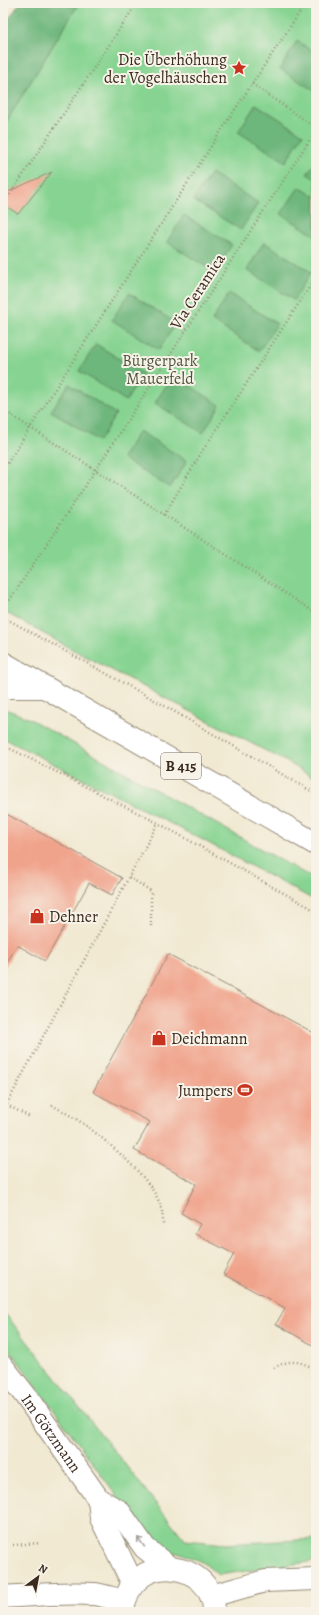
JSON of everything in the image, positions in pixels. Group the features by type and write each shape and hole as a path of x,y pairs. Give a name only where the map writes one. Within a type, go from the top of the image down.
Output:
{"street":[{"name":"B 415","path":"3,663 316,844"},
{"path":"3,687 46,687"},
{"name":"Im Götzmann","path":"3,1367 25,1395 99,1500 119,1511 145,1548 170,1568"},
{"name":"Im Götzmann","path":"99,1500 101,1518 127,1599"},
{"name":"Im Götzmann","path":"127,1599 144,1575 156,1569 170,1568 183,1570 194,1576 204,1585 212,1604 265,1581 316,1579"},
{"path":"3,1597 63,1593 96,1594 127,1599"}],"path":[{"path":"3,205 137,3"},
{"path":"3,470 29,427 306,3"},
{"path":"252,84 316,129"},
{"name":"Via Ceramica","path":"3,597 9,601 316,129"},
{"path":"164,515 203,450 316,277"},
{"path":"3,410 316,613"},
{"path":"3,617 158,702 316,794"},
{"path":"3,745 158,823 316,911"},
{"path":"3,1111 158,823"},
{"path":"129,877 150,891 150,926"},
{"path":"3,1103 30,1117"},
{"path":"52,1105 88,1127 115,1149 140,1174 152,1189 161,1208 163,1226"},
{"path":"274,1368 293,1361 307,1364 316,1371"},
{"path":"13,1545 40,1543"}],"green space":[{"path":"20,3 79,3 3,127 3,27"},
{"name":"Bürgerpark Mauerfeld","path":"79,3 316,3 316,779 289,763 66,646 3,611 3,127"},
{"path":"297,41 316,53 316,92 280,69"},
{"path":"256,104 303,134 286,162 238,132"},
{"path":"316,160 316,179 307,174"},
{"path":"211,173 258,203 241,230 193,200"},
{"path":"299,187 316,197 316,236 281,214"},
{"path":"184,215 232,245 214,272 167,242"},
{"path":"264,242 311,272 294,300 247,270"},
{"path":"129,293 176,323 159,350 112,320"},
{"path":"229,293 277,324 259,351 212,321"},
{"path":"96,344 143,374 126,401 79,371"},
{"path":"173,375 220,405 203,433 155,403"},
{"path":"69,384 116,414 99,441 51,411"},
{"path":"139,431 187,461 170,488 122,458"},
{"path":"3,708 30,719 316,880 316,901 201,839 3,738"},
{"path":"3,1311 185,1540 226,1544 316,1539 316,1561 218,1575 204,1563 181,1553 159,1553 3,1341"}],"building":[{"path":"52,172 18,214 3,204 3,194"},
{"path":"3,812 122,878 112,895 89,883 45,961 17,945 3,970"},
{"path":"168,954 316,1034 316,1347 276,1324 285,1308 223,1274 234,1254 195,1234 200,1224 181,1213 196,1184 134,1150 150,1122 93,1092"}],"place":[{"name":"Die Überhöhung der Vogelhäuschen","path":"239,68"},
{"name":"Dehner","path":"37,916"},
{"name":"Deichmann","path":"159,1038"},
{"name":"Jumpers","path":"245,1090"}]}
